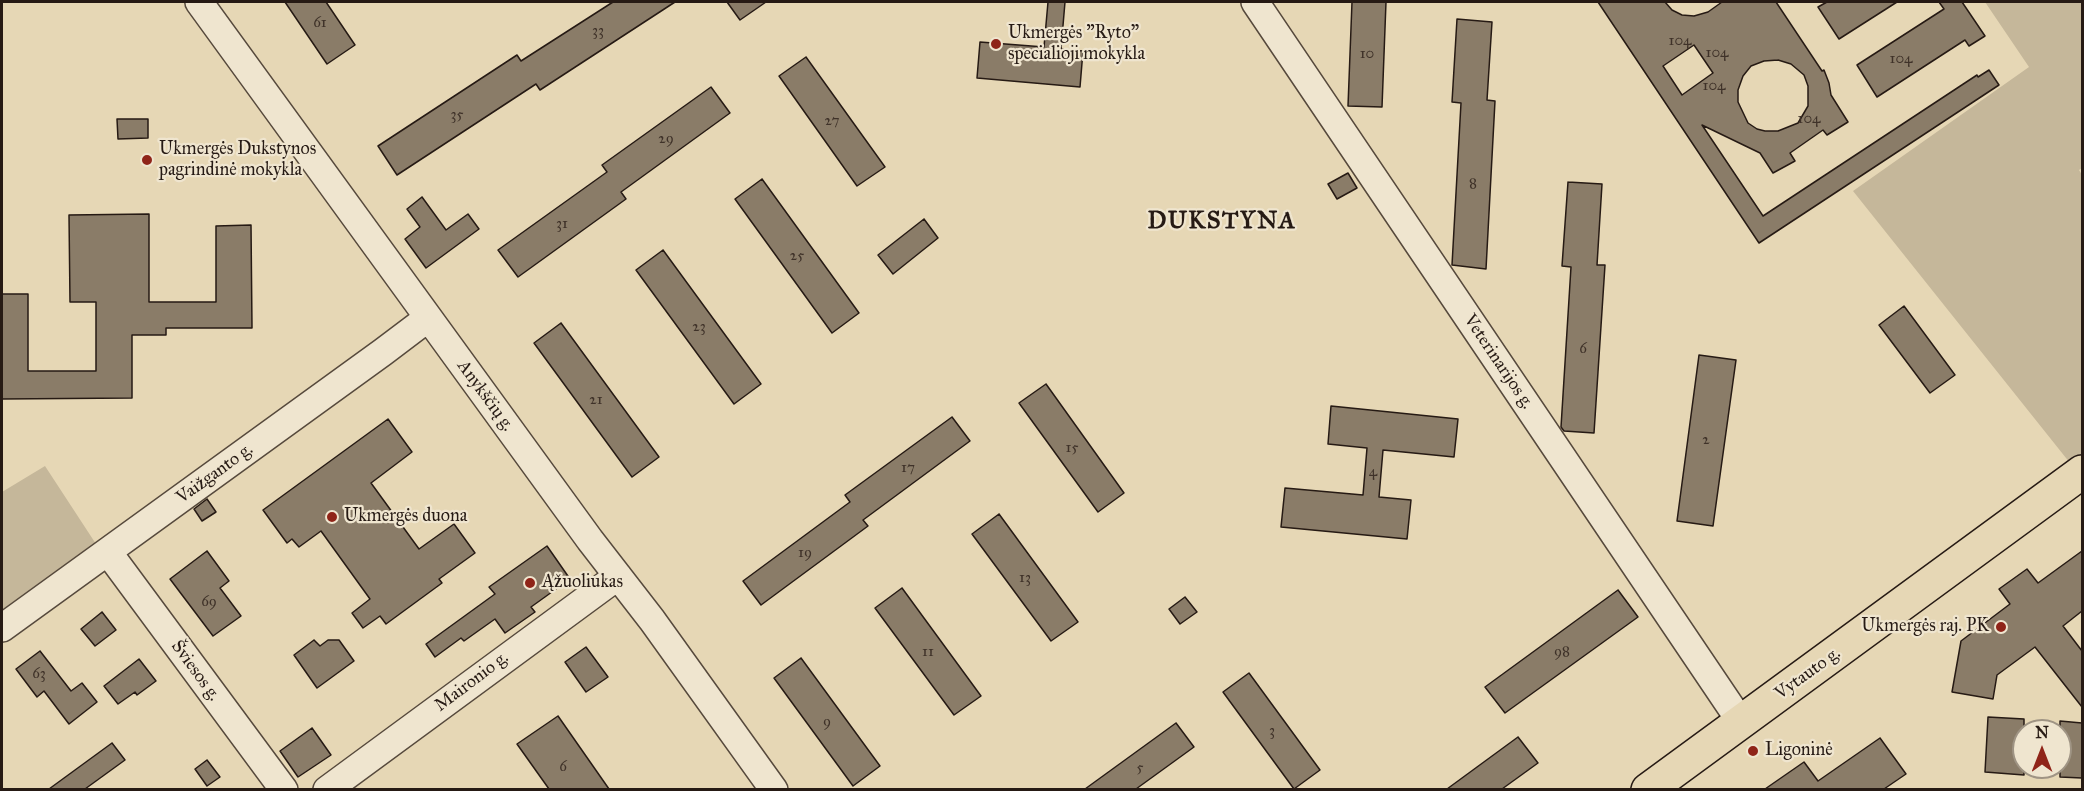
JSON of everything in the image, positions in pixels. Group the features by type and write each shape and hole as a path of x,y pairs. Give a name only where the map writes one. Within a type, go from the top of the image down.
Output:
{"main road":[{"name":"Vytauto g.","path":"1648,789 2082,472"}],"street":[{"name":"Anykščių g.","path":"199,2 774,789"},
{"name":"Veterinarijos g.","path":"1256,2 1741,722"},
{"name":"Vaižganto g.","path":"2,628 428,318"},
{"name":"Šviesos g.","path":"108,552 284,789"},
{"name":"Maironio g.","path":"327,789 618,576"}],"shaded area":[{"path":"1985,2 2082,2 2082,168 2079,170 2082,175 2082,455 2070,463 1853,191 2029,67"},
{"path":"45,466 96,544 2,610 2,492"}],"building":[{"path":"285,2 326,2 355,45 327,64"},
{"path":"613,2 675,2 540,90 536,84 397,175 378,146 517,55 521,61"},
{"path":"727,2 766,2 740,20"},
{"name":"Ukmergės \"Ryto\" specialioji mokykla","path":"1048,2 1065,2 1061,49 1083,51 1080,87 977,78 980,42 1044,47"},
{"path":"1352,2 1386,2 1382,107 1348,106"},
{"path":"1598,2 1665,2 1672,10 1682,15 1694,16 1708,12 1722,2 1776,2 1822,71 1824,70 1831,95 1848,122 1827,135 1823,130 1790,153 1795,161 1773,173 1760,153 1702,125 1763,216 1977,75 1978,77 1989,70 1999,85 1759,243","holes":["1694,45 1713,73 1682,95 1663,66","1778,60 1791,64 1804,75 1808,86 1808,106 1798,123 1778,131 1765,131 1748,123 1738,102 1738,90 1743,76 1751,66 1764,61"]},
{"path":"1827,2 1897,2 1839,39 1818,7"},
{"path":"1939,2 1962,2 1985,36 1969,46 1965,40 1877,97 1857,65 1944,9"},
{"path":"1457,19 1492,22 1487,100 1495,101 1486,269 1452,265 1461,103 1452,102"},
{"path":"806,57 885,167 857,186 779,76"},
{"path":"711,87 730,113 621,192 626,199 518,277 498,250 607,172 602,165"},
{"path":"117,119 148,119 148,138 118,139"},
{"path":"1348,173 1357,188 1337,199 1328,184"},
{"path":"762,179 859,313 832,333 735,199"},
{"path":"1568,182 1602,184 1597,265 1605,265 1594,433 1564,431 1561,427 1571,267 1562,266"},
{"path":"422,197 446,230 468,214 479,229 426,268 405,239 420,227 407,209"},
{"path":"149,214 149,302 216,302 216,226 251,225 252,328 166,328 166,335 132,335 132,398 2,399 2,294 28,294 28,371 96,371 96,302 70,302 69,215"},
{"path":"924,219 938,238 893,274 878,255"},
{"path":"663,250 761,384 734,404 636,270"},
{"path":"1904,306 1955,375 1930,393 1879,325"},
{"path":"561,323 659,457 632,477 534,343"},
{"path":"1699,355 1736,360 1713,526 1677,521"},
{"path":"1046,384 1124,493 1098,512 1019,403"},
{"path":"1331,406 1458,419 1454,457 1383,450 1379,497 1411,500 1407,539 1281,527 1285,488 1363,495 1367,448 1328,444"},
{"path":"952,417 970,441 863,520 868,526 761,605 743,581 850,502 845,495"},
{"name":"Ukmergės duona","path":"388,419 412,452 371,483 419,549 454,524 475,553 439,579 442,583 386,624 380,616 363,628 352,613 370,599 321,531 299,547 292,539 287,543 263,510"},
{"path":"207,499 216,512 202,521 194,509"},
{"path":"999,514 1078,622 1051,641 972,534"},
{"name":"Ąžuoliukas","path":"547,546 570,579 531,607 535,612 505,633 495,619 464,641 461,638 435,657 426,644 495,594 489,587"},
{"path":"207,551 229,581 220,588 241,616 213,636 170,579"},
{"path":"2082,551 2082,611 2063,626 2082,651 2082,707 2035,647 1997,675 1993,699 1952,692 1961,641 2010,604 1999,589 2027,569 2038,583"},
{"path":"902,588 981,696 954,715 875,608"},
{"path":"1618,590 1638,617 1505,713 1485,687"},
{"path":"1185,597 1197,612 1180,624 1169,609"},
{"path":"102,612 116,630 95,646 81,629"},
{"path":"314,640 320,646 328,640 339,640 354,661 317,688 294,655"},
{"path":"586,647 608,677 586,692 565,662"},
{"path":"40,651 71,691 82,683 97,702 69,724 44,691 37,697 16,669"},
{"path":"801,658 880,766 853,786 774,678"},
{"path":"139,659 156,681 137,695 135,692 118,704 104,686"},
{"path":"1249,673 1320,770 1294,789 1223,692"},
{"path":"558,716 609,789 549,789 517,744"},
{"path":"1988,717 2024,719 2012,719 2012,774 1985,772"},
{"path":"2072,722 2082,723 2082,778 2072,778"},
{"path":"1176,723 1194,747 1136,789 1085,789"},
{"path":"312,728 331,755 298,777 280,751"},
{"path":"1518,737 1538,763 1502,789 1447,789"},
{"path":"1880,738 1906,774 1884,789 1765,789 1804,762 1818,781"},
{"path":"112,743 125,760 85,789 49,789"},
{"path":"207,760 220,777 207,786 195,769"}],"place":[{"name":"Ukmergės \"Ryto\" specialioji mokykla","path":"996,44"},
{"name":"Ukmergės Dukstynos pagrindinė mokykla","path":"147,160"},
{"name":"Ukmergės duona","path":"332,517"},
{"name":"Ąžuoliukas","path":"530,583"},
{"name":"Ukmergės raj. PK","path":"2001,627"},
{"name":"Ligoninė","path":"1753,751"}],"district":[{"name":"DUKSTYNA","path":"1222,222"}]}
